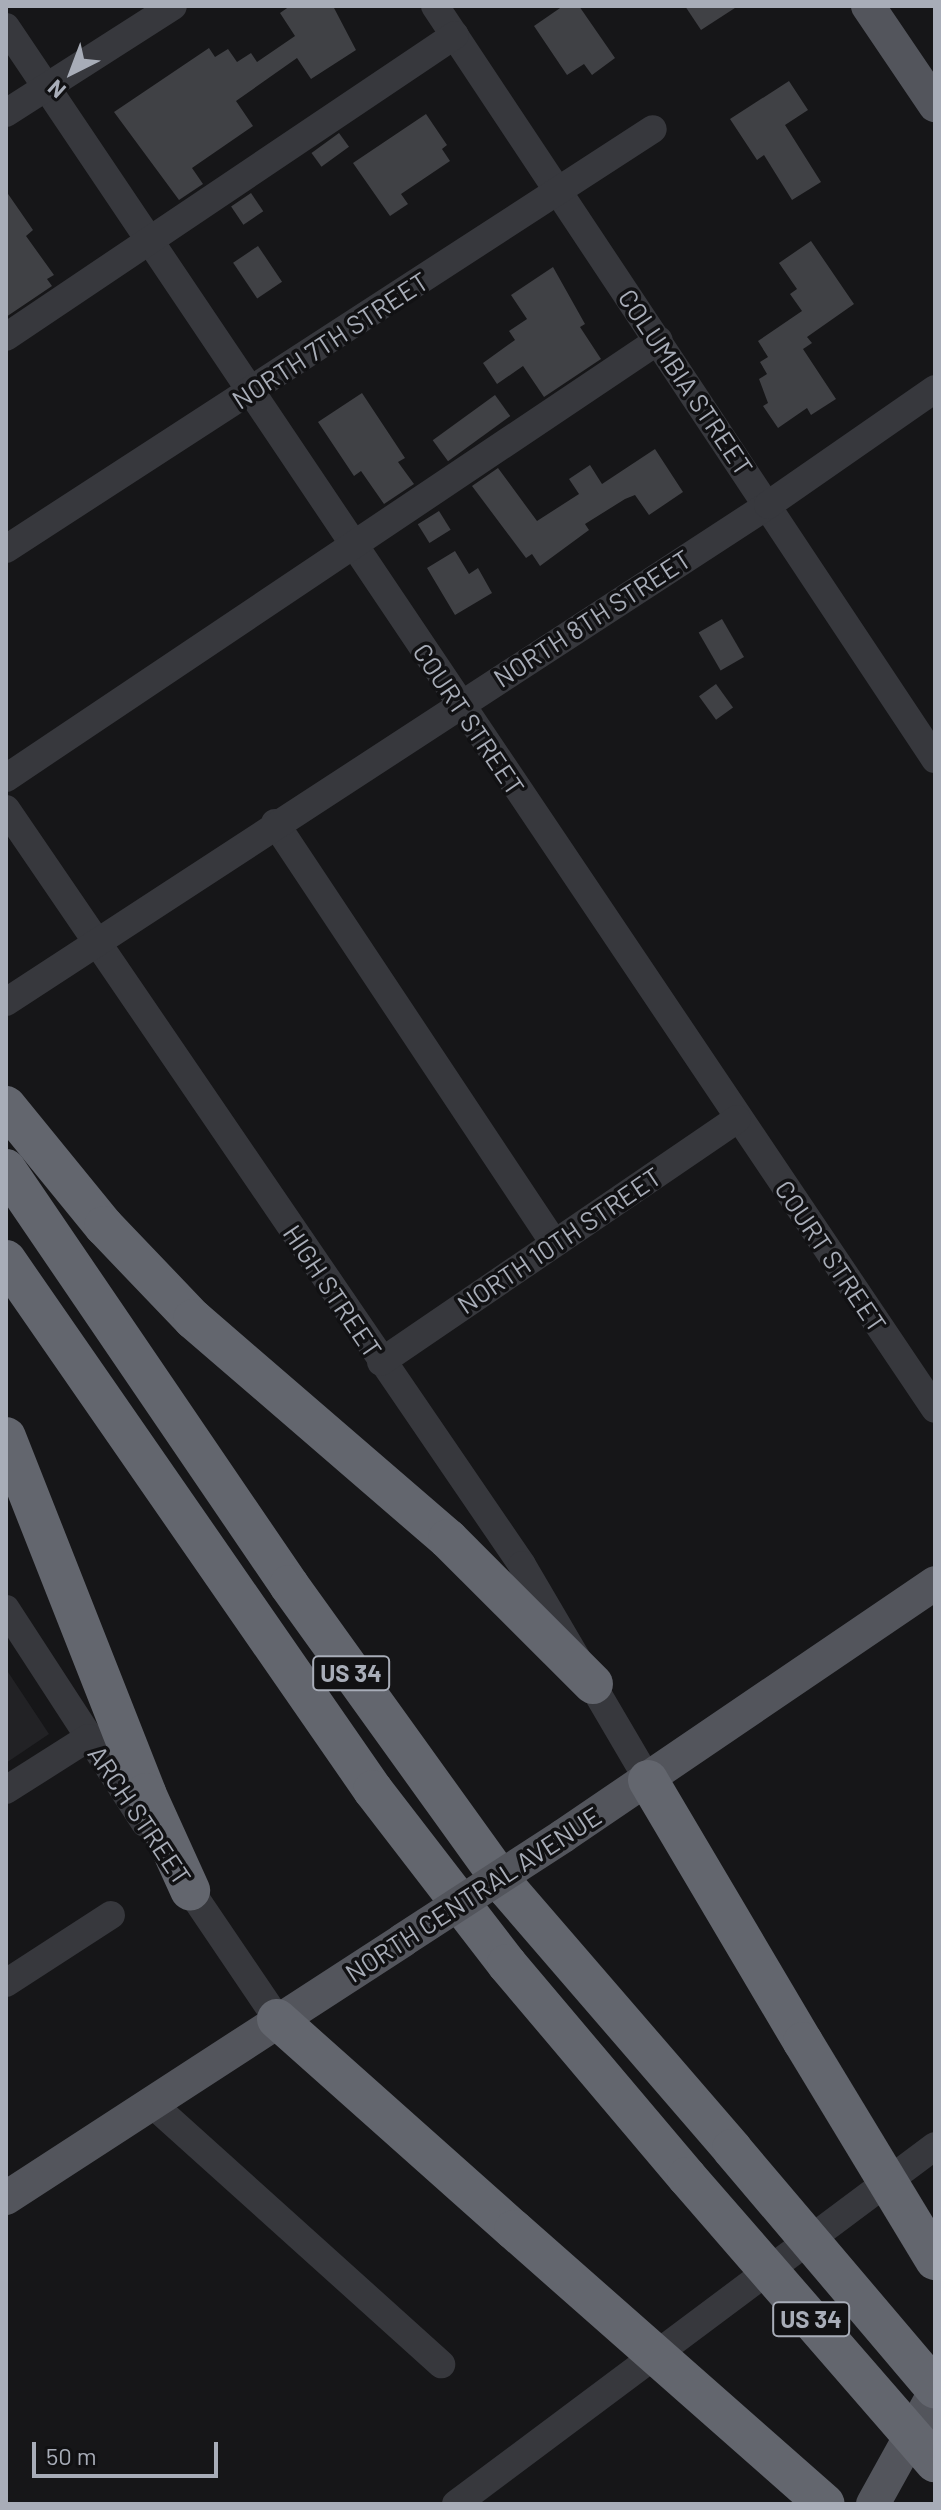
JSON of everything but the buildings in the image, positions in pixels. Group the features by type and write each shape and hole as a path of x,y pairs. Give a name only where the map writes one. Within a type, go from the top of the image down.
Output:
{"highway":[{"path":"6,1106 104,1226 193,1319 448,1539 593,1684"},
{"name":"US 34","path":"6,1169 298,1598 498,1876 935,2390"},
{"name":"US 34","path":"6,1260 235,1598 373,1790 507,1964 935,2462"},
{"path":"6,1437 135,1765 190,1890"},
{"path":"648,1780 935,2260"},
{"path":"277,2019 825,2504"}],"main road":[{"path":"868,6 935,105"},
{"name":"NORTH CENTRAL AVENUE","path":"6,2198 648,1780 935,1583"},
{"path":"873,2504 935,2390"}],"street":[{"path":"6,113 173,6"},
{"name":"COLUMBIA STREET","path":"435,6 935,759"},
{"name":"COURT STREET","path":"6,27 737,1119 935,1409"},
{"path":"6,337 455,35"},
{"name":"NORTH 7TH STREET","path":"6,549 653,129"},
{"path":"6,778 659,340"},
{"name":"NORTH 8TH STREET","path":"6,1002 458,703 768,505 935,389"},
{"name":"HIGH STREET","path":"6,809 95,945 522,1565 648,1780"},
{"path":"275,823 554,1243"},
{"name":"NORTH 10TH STREET","path":"381,1362 737,1119"},
{"name":"ARCH STREET","path":"6,1609 88,1738 277,2019"},
{"path":"6,1790 88,1738"},
{"path":"6,1983 111,1915"},
{"path":"150,2102 441,2364"},
{"path":"456,2504 935,2146"}],"shaded area":[{"path":"6,1669 49,1734 6,1763"}]}
